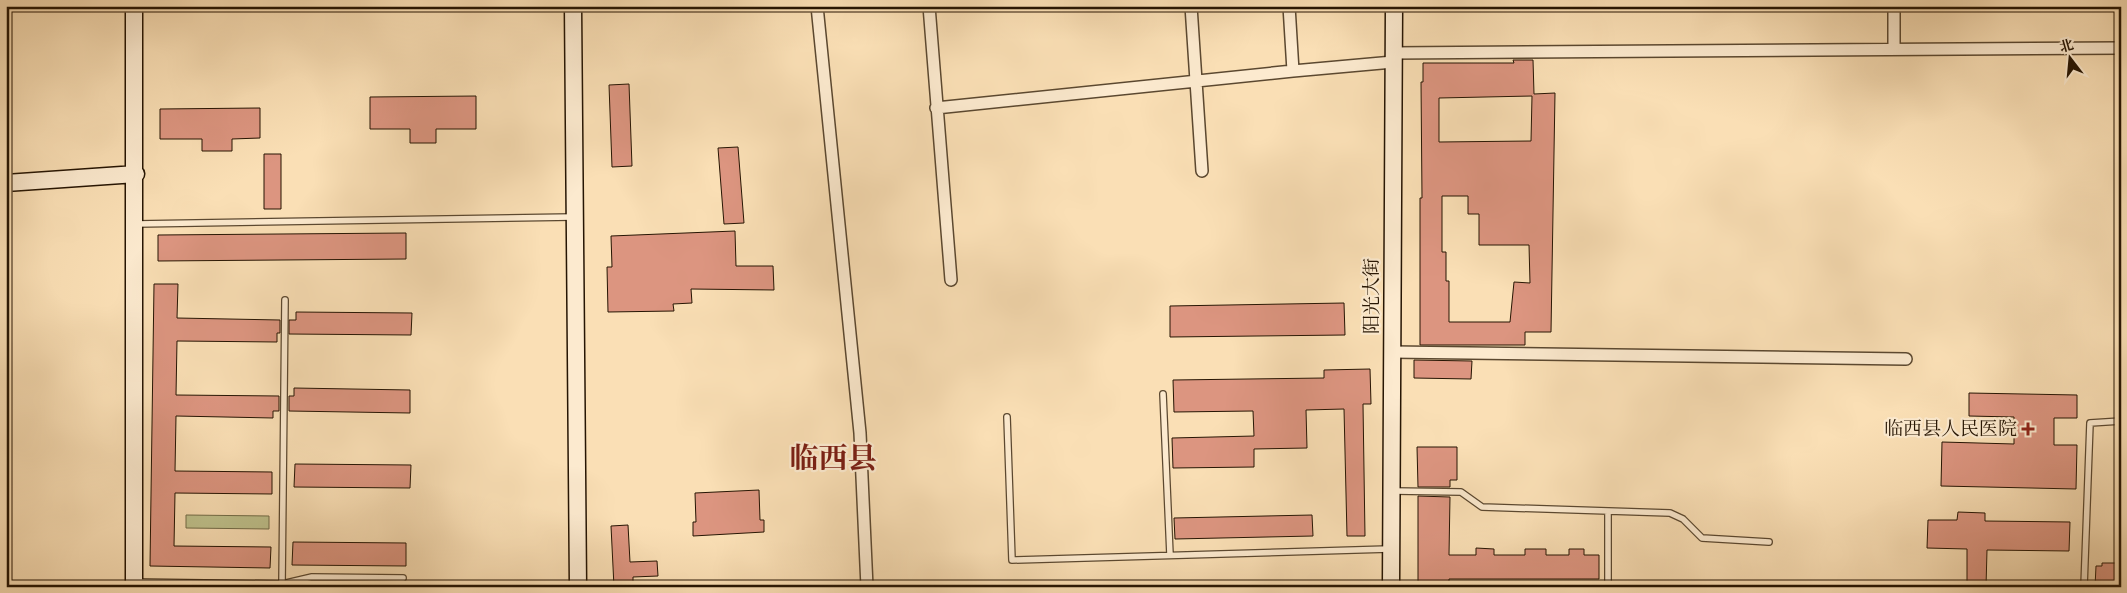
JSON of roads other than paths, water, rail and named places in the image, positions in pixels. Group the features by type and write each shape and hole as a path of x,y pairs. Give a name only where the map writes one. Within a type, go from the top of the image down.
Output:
{"street":[{"path":"134,6 136,174 134,584"},
{"path":"573,6 578,587"},
{"path":"817,6 860,433 867,587"},
{"path":"928,6 951,280"},
{"path":"1191,6 1202,171"},
{"path":"1289,6 1293,71"},
{"name":"阳光大街","path":"1391,587 1394,6"},
{"path":"1894,6 1894,49"},
{"path":"936,108 1293,71 1393,57 1894,49 2121,48"},
{"path":"6,183 136,174"},
{"path":"1392,352 1906,358"}],"lane":[{"path":"136,224 575,217"},
{"path":"282,584 285,300"},
{"path":"1163,394 1170,555"},
{"path":"1007,417 1012,560 1392,549"},
{"path":"2084,587 2090,422 2121,421"},
{"path":"1392,491 1462,492 1482,507 1670,513 1683,519 1702,538 1769,542"},
{"path":"1608,511 1608,587"},
{"path":"134,584 282,584 312,577 403,578"}],"place":[{"name":"临西县人民医院","path":"2028,429"}],"district":[{"name":"临西县","path":"833,460"}]}
